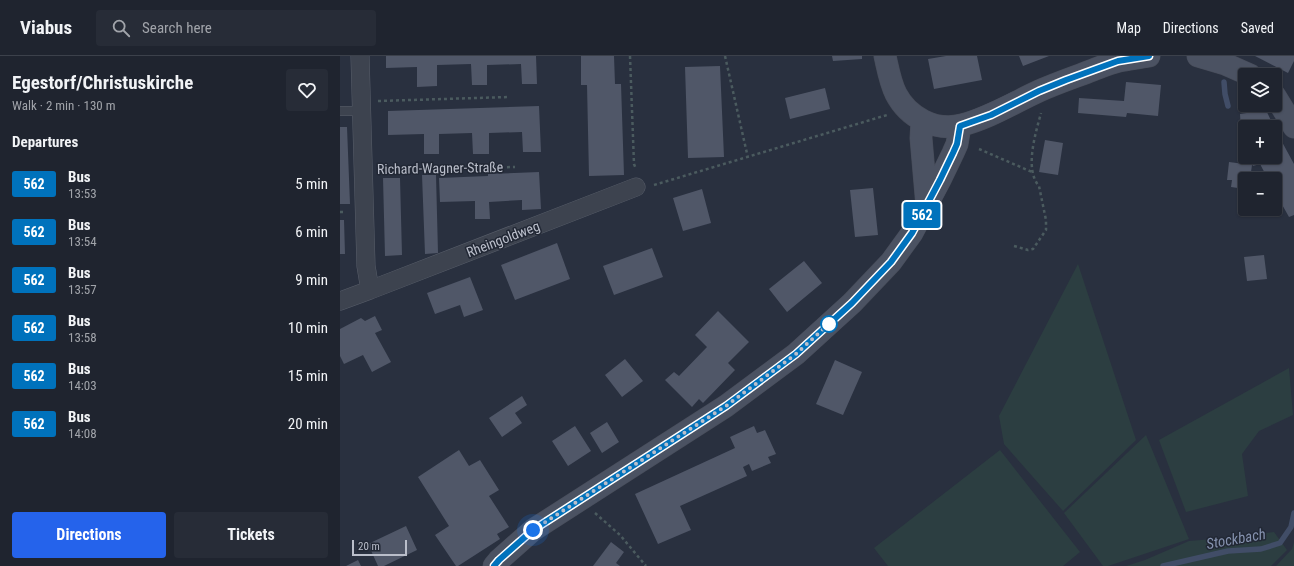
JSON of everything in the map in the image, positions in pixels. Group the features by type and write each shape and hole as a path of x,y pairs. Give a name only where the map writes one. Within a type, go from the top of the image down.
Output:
{"main road":[{"path":"885,56 889,77 896,94 914,115 921,138 927,206"},
{"path":"914,115 940,126 960,126 991,115 1039,91 1066,80 1118,61 1149,56"},
{"path":"1198,56 1238,70"},
{"path":"1282,104 1292,116"},
{"path":"494,566 533,530 726,406 796,354 852,303 891,262 912,233 927,206 957,144 960,126"}],"street":[{"name":"Richard-Wagner-Straße","path":"360,56 366,266 370,290"},
{"name":"Rheingoldweg","path":"370,290 636,188"},
{"path":"340,301 370,290"}],"lane":[{"path":"340,111 362,106"}],"path":[{"path":"630,56 634,164 640,179 636,188 643,188 748,158 914,115"},
{"path":"725,56 748,158"},
{"path":"362,106 509,97"},
{"path":"1014,246 1028,250 1033,249 1046,230 1046,220 1039,186 1035,182 1032,172 1033,142 1042,108"},
{"path":"979,149 1032,172"},
{"name":"Richard-Wagner-Straße","path":"364,170 515,167"},
{"path":"580,500 620,535 646,566"}],"shaded area":[{"path":"1078,264 1136,440 1063,511 1004,444 999,416"},
{"path":"1289,368 1293,415 1259,431 1242,454 1248,496 1186,512 1159,440"},
{"path":"1146,435 1189,539 1108,566 1103,566 1064,513"},
{"path":"1000,450 1080,552 1063,566 888,566 874,548"},
{"path":"1274,532 1287,550 1271,566 1126,566 1145,560 1189,541"},
{"path":"1294,542 1294,566 1276,566 1292,549"}],"building":[{"path":"386,56 536,56 537,84 522,84 521,64 487,65 487,85 472,85 471,64 437,65 437,86 417,87 417,67 386,68"},
{"path":"581,56 614,56 615,84 621,84 624,175 589,176 587,85 581,85"},
{"path":"832,56 862,56 862,59 833,61"},
{"path":"946,56 977,56 982,80 934,89 928,59"},
{"path":"1019,56 1049,56 1023,66"},
{"path":"1255,56 1294,56 1294,61 1288,73 1282,70 1282,68 1278,68"},
{"path":"720,66 724,157 688,158 685,67"},
{"path":"1126,82 1161,85 1158,116 1127,113 1126,117 1078,113 1079,98 1124,101"},
{"path":"825,88 830,109 790,119 785,98"},
{"path":"539,106 541,152 523,152 522,132 489,133 489,154 473,154 472,133 439,134 439,154 424,154 424,134 388,135 388,111"},
{"path":"1267,112 1271,120 1240,120 1240,114"},
{"path":"340,127 347,127 350,204 340,204"},
{"path":"1045,140 1063,143 1058,175 1039,172"},
{"path":"1282,142 1294,164 1294,215 1289,217 1282,204 1282,172 1264,172 1260,164 1282,164"},
{"path":"1229,162 1252,165 1251,172 1238,172 1238,188 1231,187 1232,180 1227,180"},
{"path":"539,172 541,209 522,210 522,200 489,202 490,219 475,219 475,201 440,202 439,178"},
{"path":"422,175 436,175 438,253 425,254"},
{"path":"383,178 400,178 402,255 385,256"},
{"path":"873,188 878,235 855,237 850,190"},
{"path":"702,189 711,223 683,231 673,198"},
{"path":"340,220 344,220 345,254 340,254"},
{"path":"557,243 570,279 515,300 501,265"},
{"path":"652,248 663,277 614,295 603,266"},
{"path":"1264,255 1267,279 1247,281 1244,257"},
{"path":"804,261 822,283 787,312 769,289"},
{"path":"470,277 483,310 464,317 460,305 435,314 427,293"},
{"path":"718,311 749,342 728,363 735,370 703,403 699,399 692,407 665,380 674,372 679,376 707,347 695,335"},
{"path":"375,316 382,330 375,333 391,362 372,372 363,355 344,364 340,356 340,329 361,318 365,321"},
{"path":"625,359 643,381 622,397 605,375"},
{"path":"835,360 862,372 843,415 816,404"},
{"path":"522,396 527,405 515,413 522,423 502,437 489,418"},
{"path":"607,422 619,442 602,453 590,433"},
{"path":"575,426 591,451 568,466 552,441"},
{"path":"754,426 757,433 765,430 776,454 768,457 771,463 752,471 749,464 743,467 747,476 680,506 691,530 658,544 635,494 735,448 730,437"},
{"path":"459,450 469,466 480,460 499,490 489,496 509,527 497,534 500,539 456,566 435,535 449,526 418,477"},
{"path":"406,526 417,550 384,566 378,566 368,544"},
{"path":"611,542 624,552 616,563 620,566 593,566"},
{"path":"358,560 361,566 346,566"}],"waterway":[{"name":"Stockbach","path":"1224,82 1228,106"},
{"name":"Stockbach","path":"1163,566 1228,551 1261,549 1280,543 1291,527 1294,513"}],"bus line":[{"name":"562","path":"494,566 533,530 726,406 796,354 852,303 891,262 912,233 953,153 957,144 960,126 991,115 1039,91 1066,80 1118,61 1149,56"}],"route":[{"path":"533,530 726,406 796,354 833,320 829,324"}]}
